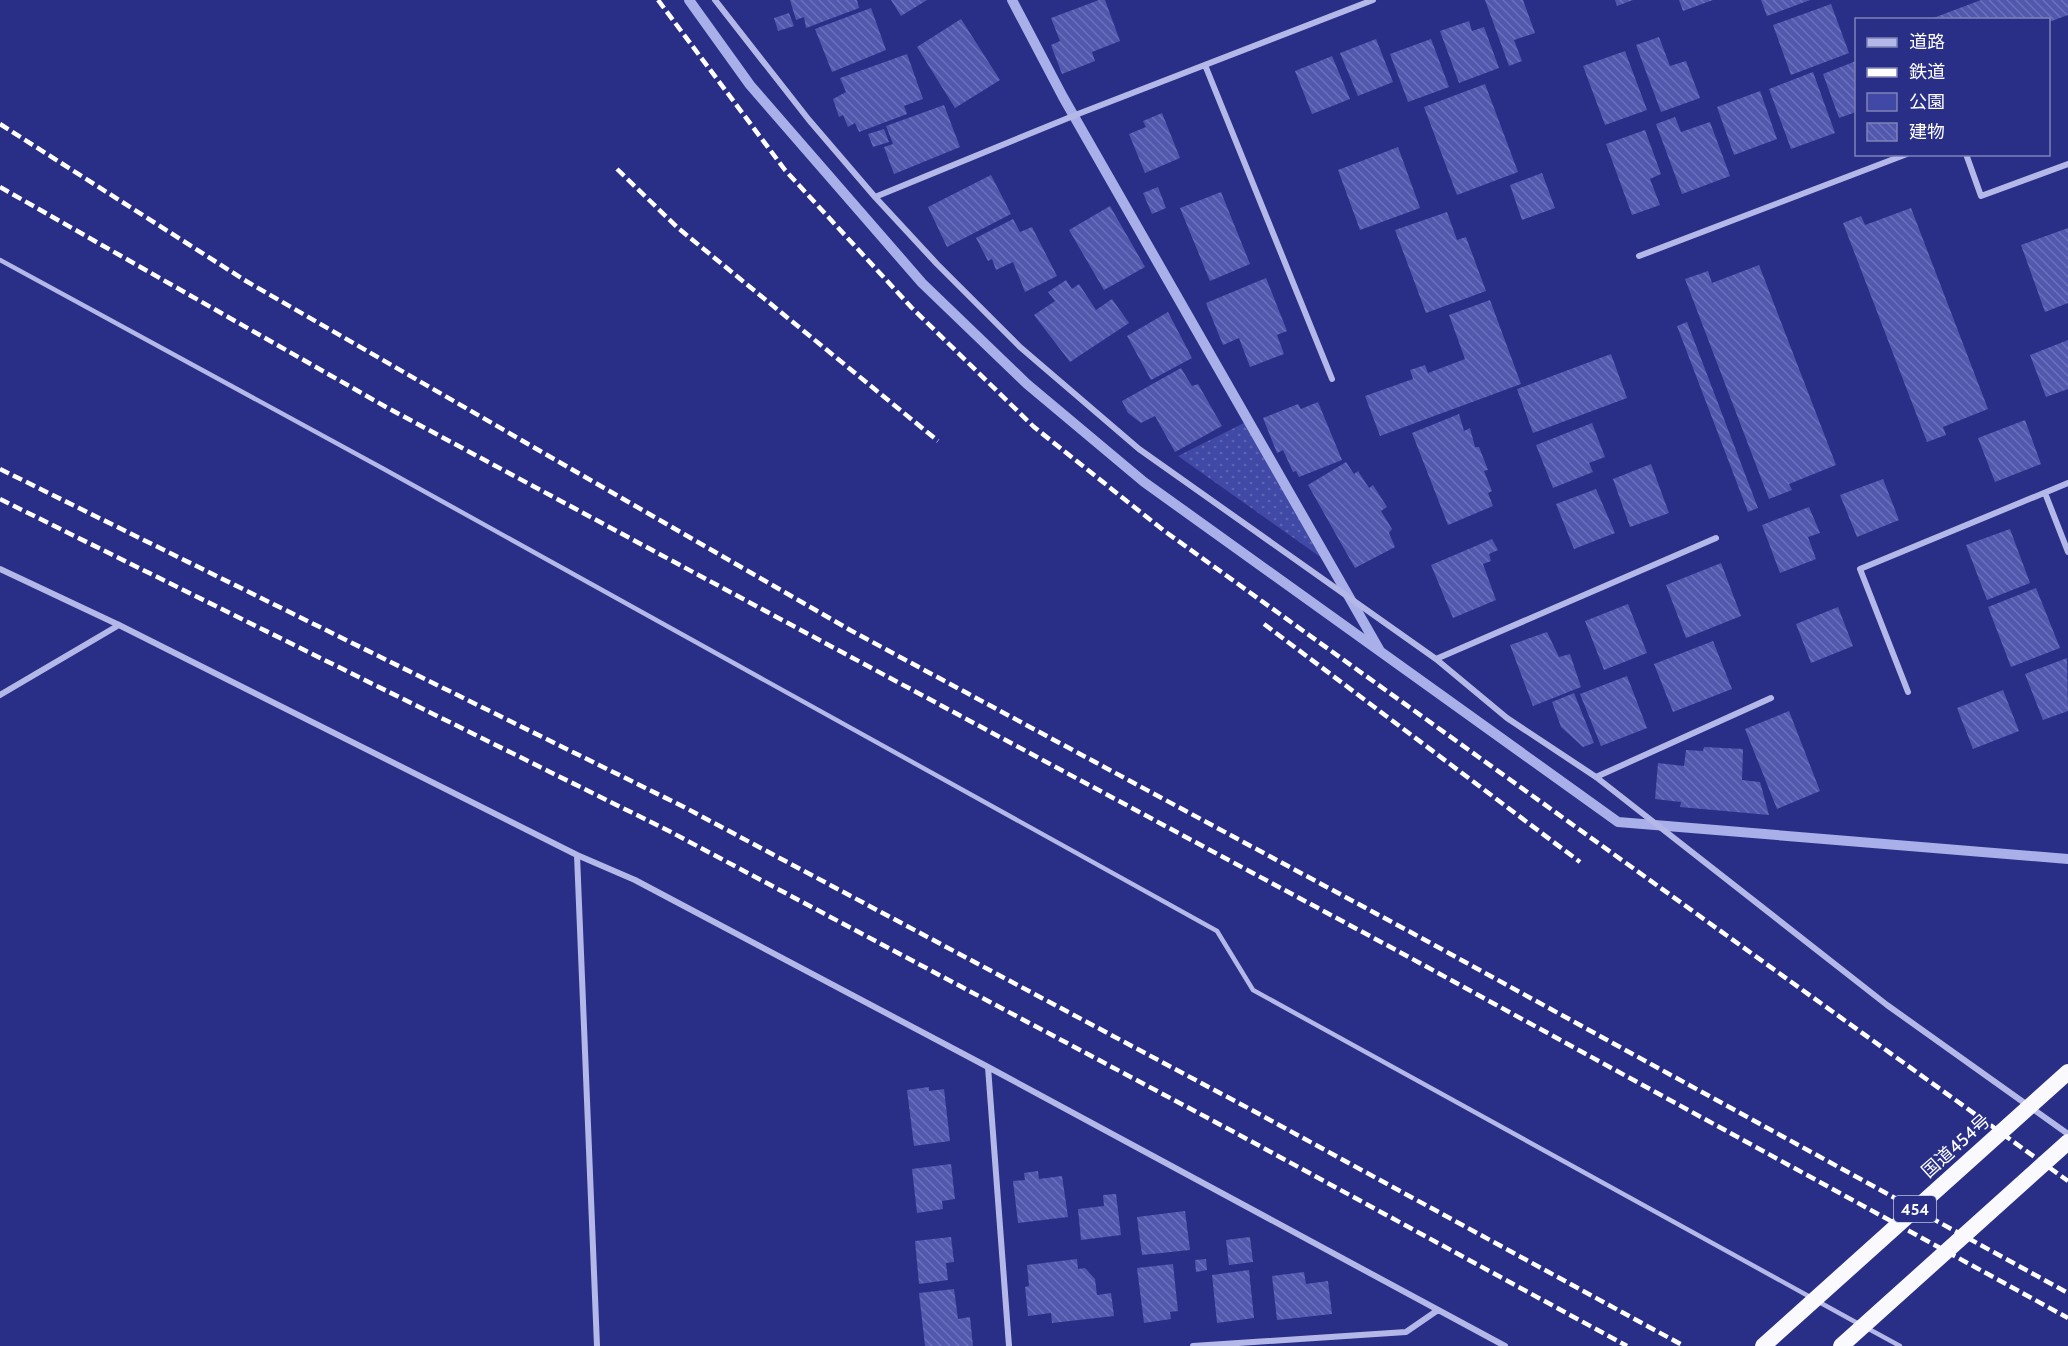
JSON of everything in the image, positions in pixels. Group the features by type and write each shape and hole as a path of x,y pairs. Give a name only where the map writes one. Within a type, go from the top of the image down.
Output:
{"highway":[{"name":"国道454号","path":"1763,1346 2068,1072"},
{"path":"1840,1346 2068,1142"}],"street":[{"path":"715,0 809,120 875,197 937,264 1020,347 1139,449 1436,659 1507,718 1596,777 1887,1005 2068,1134"},
{"path":"875,197 1078,114 1373,0"},
{"path":"1205,65 1332,379"},
{"path":"1639,256 1902,156"},
{"path":"1967,156 1981,196 2068,164"},
{"path":"1908,692 1860,569 2068,483"},
{"path":"2045,493 2068,552"},
{"path":"1436,659 1716,538"},
{"path":"0,569 119,624 577,855 635,880 988,1067 1505,1346"},
{"path":"0,695 119,624"},
{"path":"1596,777 1771,698"},
{"path":"577,855 597,1346"},
{"path":"988,1067 1009,1346"},
{"path":"1193,1346 1406,1332 1438,1310"}],"lane":[{"path":"0,260 382,468 1217,931 1253,990 1900,1346"}],"green space":[{"path":"1244,423 1326,561 1178,456"}],"building":[{"path":"790,0 857,0 859,8 806,28 804,17 796,20"},
{"path":"891,0 927,0 901,16"},
{"path":"1099,0 1105,0 1120,41 1092,52 1095,61 1062,74 1051,45 1060,41 1051,18"},
{"path":"1485,0 1523,0 1535,33 1514,40 1522,61 1509,66"},
{"path":"1615,0 1633,0 1617,6"},
{"path":"1679,0 1713,0 1683,11"},
{"path":"1761,0 1810,0 1767,16"},
{"path":"1981,0 2068,0 2068,15 2050,22 2050,18 1933,18"},
{"path":"1831,4 1849,53 1791,75 1773,25"},
{"path":"871,8 886,50 832,72 815,29"},
{"path":"789,13 794,26 778,31 774,18"},
{"path":"961,19 1000,80 955,108 917,47"},
{"path":"1469,21 1472,31 1484,27 1499,68 1459,83 1440,31"},
{"path":"1659,37 1670,66 1686,61 1700,98 1661,112 1636,45"},
{"path":"1376,39 1393,82 1358,96 1340,53"},
{"path":"1431,39 1449,87 1408,102 1390,54"},
{"path":"1625,51 1647,110 1605,125 1583,66"},
{"path":"907,54 923,99 904,106 907,114 859,132 855,123 848,127 843,115 839,117 833,99 846,92 840,78"},
{"path":"1332,56 1350,99 1312,114 1295,71"},
{"path":"1855,61 1855,112 1839,118 1823,74"},
{"path":"1813,72 1835,133 1791,149 1769,89"},
{"path":"1485,84 1518,172 1457,195 1424,107"},
{"path":"1760,91 1777,139 1734,155 1717,107"},
{"path":"944,105 960,147 894,174 884,147 893,144 886,126"},
{"path":"1162,113 1180,158 1145,173 1129,134 1146,127 1143,121"},
{"path":"1675,117 1681,132 1710,122 1730,176 1682,194 1656,124"},
{"path":"884,129 889,142 873,147 868,134"},
{"path":"1645,130 1661,174 1650,179 1660,205 1632,215 1606,144"},
{"path":"1398,147 1420,208 1360,230 1338,170"},
{"path":"1542,173 1555,208 1522,220 1510,185"},
{"path":"991,175 1011,214 947,247 928,207"},
{"path":"1158,187 1166,208 1152,214 1143,193"},
{"path":"1221,192 1250,264 1210,281 1180,208"},
{"path":"1110,206 1145,267 1104,290 1069,230"},
{"path":"1911,208 1988,409 1943,427 1946,435 1927,442 1843,223 1861,216 1865,225"},
{"path":"1447,212 1457,240 1466,237 1486,291 1426,313 1395,230"},
{"path":"1013,219 1020,232 1032,227 1057,276 1025,292 1013,262 996,270 992,259 988,261 976,238"},
{"path":"2068,228 2068,303 2045,312 2021,245"},
{"path":"1759,265 1836,465 1789,484 1792,490 1769,499 1685,279 1708,271 1712,283"},
{"path":"1266,278 1287,331 1277,335 1284,354 1250,367 1239,338 1223,345 1206,303"},
{"path":"1066,280 1072,289 1079,284 1096,310 1112,299 1129,323 1070,362 1034,315 1055,301 1048,292"},
{"path":"1490,300 1521,384 1380,436 1365,396 1413,379 1410,370 1425,365 1428,373 1465,359 1449,315"},
{"path":"1168,312 1192,358 1151,380 1127,336"},
{"path":"1687,322 1758,508 1748,512 1677,326"},
{"path":"2068,340 2068,389 2046,397 2030,355"},
{"path":"1611,354 1627,398 1533,433 1517,389"},
{"path":"1181,368 1192,386 1198,384 1222,426 1175,452 1155,416 1141,423 1128,413 1122,401"},
{"path":"1318,402 1342,460 1299,477 1296,471 1293,472 1283,450 1277,453 1263,418 1298,404 1301,409"},
{"path":"1459,414 1464,431 1470,428 1475,447 1479,447 1488,470 1484,471 1492,491 1488,493 1493,506 1448,525 1412,433"},
{"path":"2025,420 2041,464 1995,482 1978,438"},
{"path":"1592,423 1605,457 1589,463 1593,472 1553,488 1536,445"},
{"path":"1346,462 1354,474 1358,471 1369,488 1373,485 1387,507 1381,511 1392,529 1389,533 1395,547 1355,568 1308,485"},
{"path":"1651,464 1669,513 1630,527 1613,479"},
{"path":"1883,479 1899,520 1857,537 1840,495"},
{"path":"1596,489 1615,533 1574,549 1556,504"},
{"path":"1809,507 1820,533 1808,537 1816,559 1780,573 1762,525"},
{"path":"2010,529 2030,583 1987,600 1966,545"},
{"path":"1492,539 1498,550 1489,554 1491,561 1483,564 1496,600 1453,618 1431,565"},
{"path":"1721,563 1741,616 1686,638 1666,585"},
{"path":"2036,588 2060,648 2011,667 1988,607"},
{"path":"1628,604 1647,653 1604,670 1585,621"},
{"path":"1838,607 1853,646 1811,663 1796,624"},
{"path":"1547,632 1559,657 1570,654 1581,687 1533,706 1510,645"},
{"path":"1713,641 1732,689 1673,712 1654,664"},
{"path":"2067,658 2068,711 2043,720 2025,674"},
{"path":"1627,676 1647,728 1601,746 1580,694"},
{"path":"2003,690 2019,731 1973,749 1957,708"},
{"path":"1574,693 1594,743 1583,747 1561,727 1552,702"},
{"path":"1789,711 1820,791 1777,809 1745,729"},
{"path":"1704,747 1743,749 1742,780 1760,782 1769,815 1680,807 1681,802 1655,799 1658,763 1684,766 1686,750 1703,751"},
{"path":"929,1087 929,1091 944,1089 950,1141 914,1146 907,1090"},
{"path":"951,1164 955,1199 942,1201 943,1209 917,1213 912,1169"},
{"path":"1038,1171 1039,1179 1062,1176 1068,1217 1018,1223 1013,1181 1025,1180 1024,1173"},
{"path":"1116,1194 1121,1235 1081,1240 1078,1209 1104,1206 1103,1195"},
{"path":"1185,1211 1190,1250 1142,1255 1137,1217"},
{"path":"951,1237 954,1262 946,1263 948,1280 919,1284 915,1241"},
{"path":"1250,1237 1253,1262 1229,1265 1226,1240"},
{"path":"1077,1259 1078,1269 1085,1268 1095,1279 1097,1295 1111,1293 1114,1316 1052,1323 1051,1313 1028,1316 1025,1287 1029,1286 1027,1265"},
{"path":"1206,1259 1207,1270 1196,1272 1195,1260"},
{"path":"1173,1264 1178,1311 1170,1312 1171,1319 1144,1323 1137,1268"},
{"path":"1249,1270 1254,1318 1217,1323 1212,1275"},
{"path":"1304,1272 1306,1284 1328,1281 1332,1314 1277,1320 1272,1276"},
{"path":"954,1289 958,1319 970,1317 973,1346 925,1346 919,1293"}],"waterway":[{"path":"689,0 750,85 922,283 1027,384 1144,482 1618,822 2068,859"},
{"path":"1012,0 1063,97 1380,651"}],"railway":[{"path":"658,0 785,170 912,308 1034,427 1163,530 2068,1181"},
{"path":"0,124 246,281 850,630 1414,934 2068,1293"},
{"path":"617,169 678,228 938,441"},
{"path":"0,187 386,407 1396,950 2068,1318"},
{"path":"0,469 684,807 1248,1108 1684,1346"},
{"path":"0,499 669,831 1234,1132 1627,1346"},
{"path":"1264,624 1580,862"}]}
